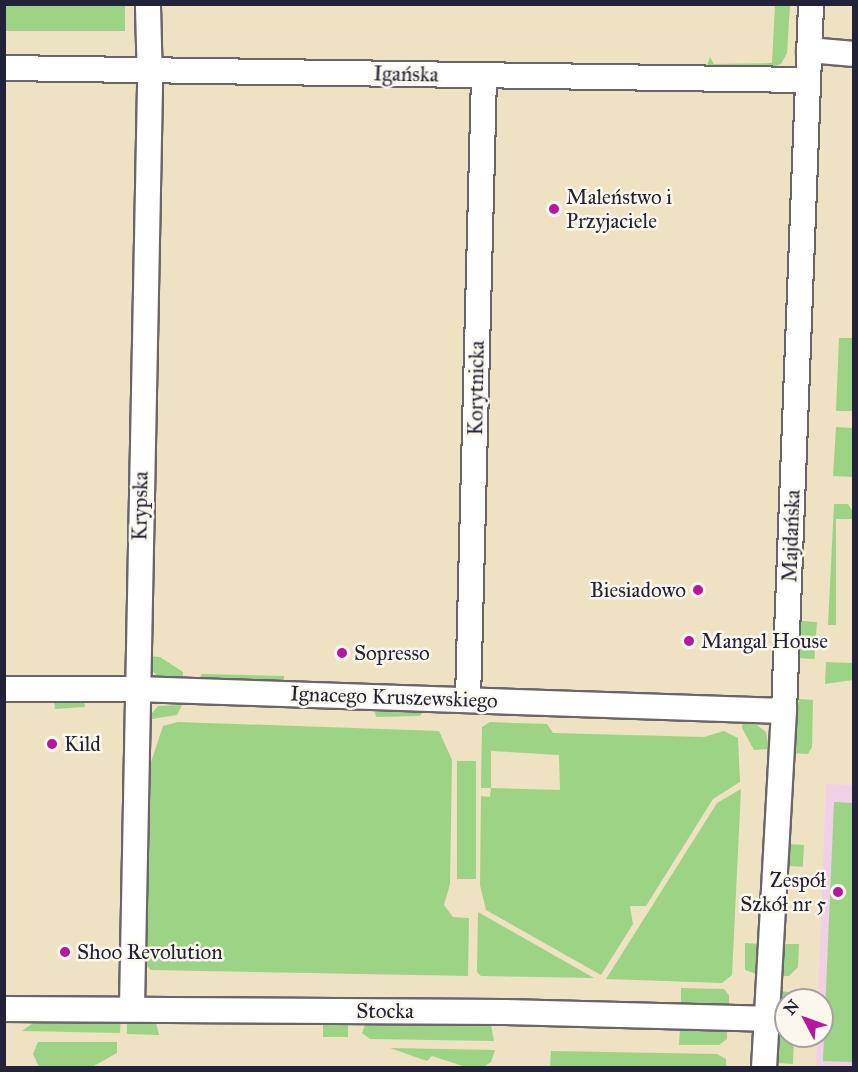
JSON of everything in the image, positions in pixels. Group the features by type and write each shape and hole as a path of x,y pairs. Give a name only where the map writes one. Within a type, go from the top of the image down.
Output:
{"street":[{"name":"Krypska","path":"132,1007 136,689 150,72 148,4"},
{"name":"Majdańska","path":"764,1068 784,711 811,4"},
{"path":"809,50 854,54"},
{"name":"Igańska","path":"4,68 150,72 808,80"},
{"name":"Korytnicka","path":"468,700 484,76"},
{"name":"Ignacego Kruszewskiego","path":"4,689 136,689 784,711"},
{"name":"Stocka","path":"4,1009 132,1007 766,1019"}],"shaded area":[{"name":"Zespół Szkół nr 5","path":"826,784 853,785 853,1067 816,1067 817,1048 834,1048 834,988 818,988"}],"green space":[{"path":"5,4 125,4 125,31 5,31"},
{"path":"775,5 790,5 787,53 781,64 773,67 707,66 710,57 714,64 772,63"},
{"path":"839,338 853,338 853,411 836,411"},
{"path":"836,427 853,428 853,477 833,476"},
{"path":"834,504 848,504 853,512 853,519 836,519 836,625 828,625"},
{"path":"801,621 817,622 814,659 798,658"},
{"path":"148,656 160,657 183,672 183,679 157,676 150,668"},
{"path":"826,662 853,663 853,680 825,684"},
{"path":"202,674 284,676 284,679 282,683 198,680"},
{"path":"799,699 813,700 812,747 808,754 791,753"},
{"path":"54,701 84,701 85,707 55,709"},
{"path":"182,705 177,715 146,720 158,706"},
{"path":"375,712 423,712 420,716 376,717"},
{"path":"743,721 757,725 766,732 769,749 754,750 742,728"},
{"path":"178,722 439,731 452,760 450,884 444,905 453,917 469,918 468,976 151,970 146,965 151,762 163,726"},
{"path":"490,722 547,724 553,733 704,737 724,731 738,738 740,782 713,799 646,906 630,906 633,924 601,975 486,910 480,885 481,796 490,797 491,788 481,788 482,727","holes":["491,751 559,755 560,790 491,788"]},
{"path":"457,761 476,761 476,879 457,879"},
{"path":"741,789 732,975 722,983 606,979 717,803"},
{"name":"Zespół Szkół nr 5","path":"834,802 853,803 853,1062 823,1061 824,1048 834,1048 834,988 826,988"},
{"path":"787,844 804,845 803,867 786,866"},
{"path":"478,912 594,978 481,976 477,972"},
{"path":"745,943 761,944 759,975 745,970"},
{"path":"783,944 799,944 798,967 789,976 781,976"},
{"path":"681,988 724,989 729,995 729,1006 681,1005"},
{"path":"121,1018 120,1033 22,1031 37,1020"},
{"path":"127,1018 155,1019 159,1035 127,1034"},
{"path":"323,1022 348,1022 348,1037 323,1037"},
{"path":"366,1022 491,1025 494,1041 370,1039 362,1033"},
{"path":"680,1028 727,1029 727,1039 719,1045 679,1045"},
{"path":"38,1042 117,1042 117,1053 92,1067 39,1067 33,1054"},
{"path":"390,1048 495,1050 491,1062 484,1067 469,1068 432,1056 427,1061"},
{"path":"778,1048 794,1048 793,1064 777,1063"},
{"path":"551,1051 717,1054 726,1059 726,1067 550,1067"}],"place":[{"name":"Maleństwo i Przyjaciele","path":"554,209"},
{"name":"Biesiadowo","path":"698,590"},
{"name":"Mangal House","path":"689,641"},
{"name":"Sopresso","path":"342,653"},
{"name":"Kild","path":"52,744"},
{"name":"Zespół Szkół nr 5","path":"838,892"},
{"name":"Shoo Revolution","path":"65,952"}]}
